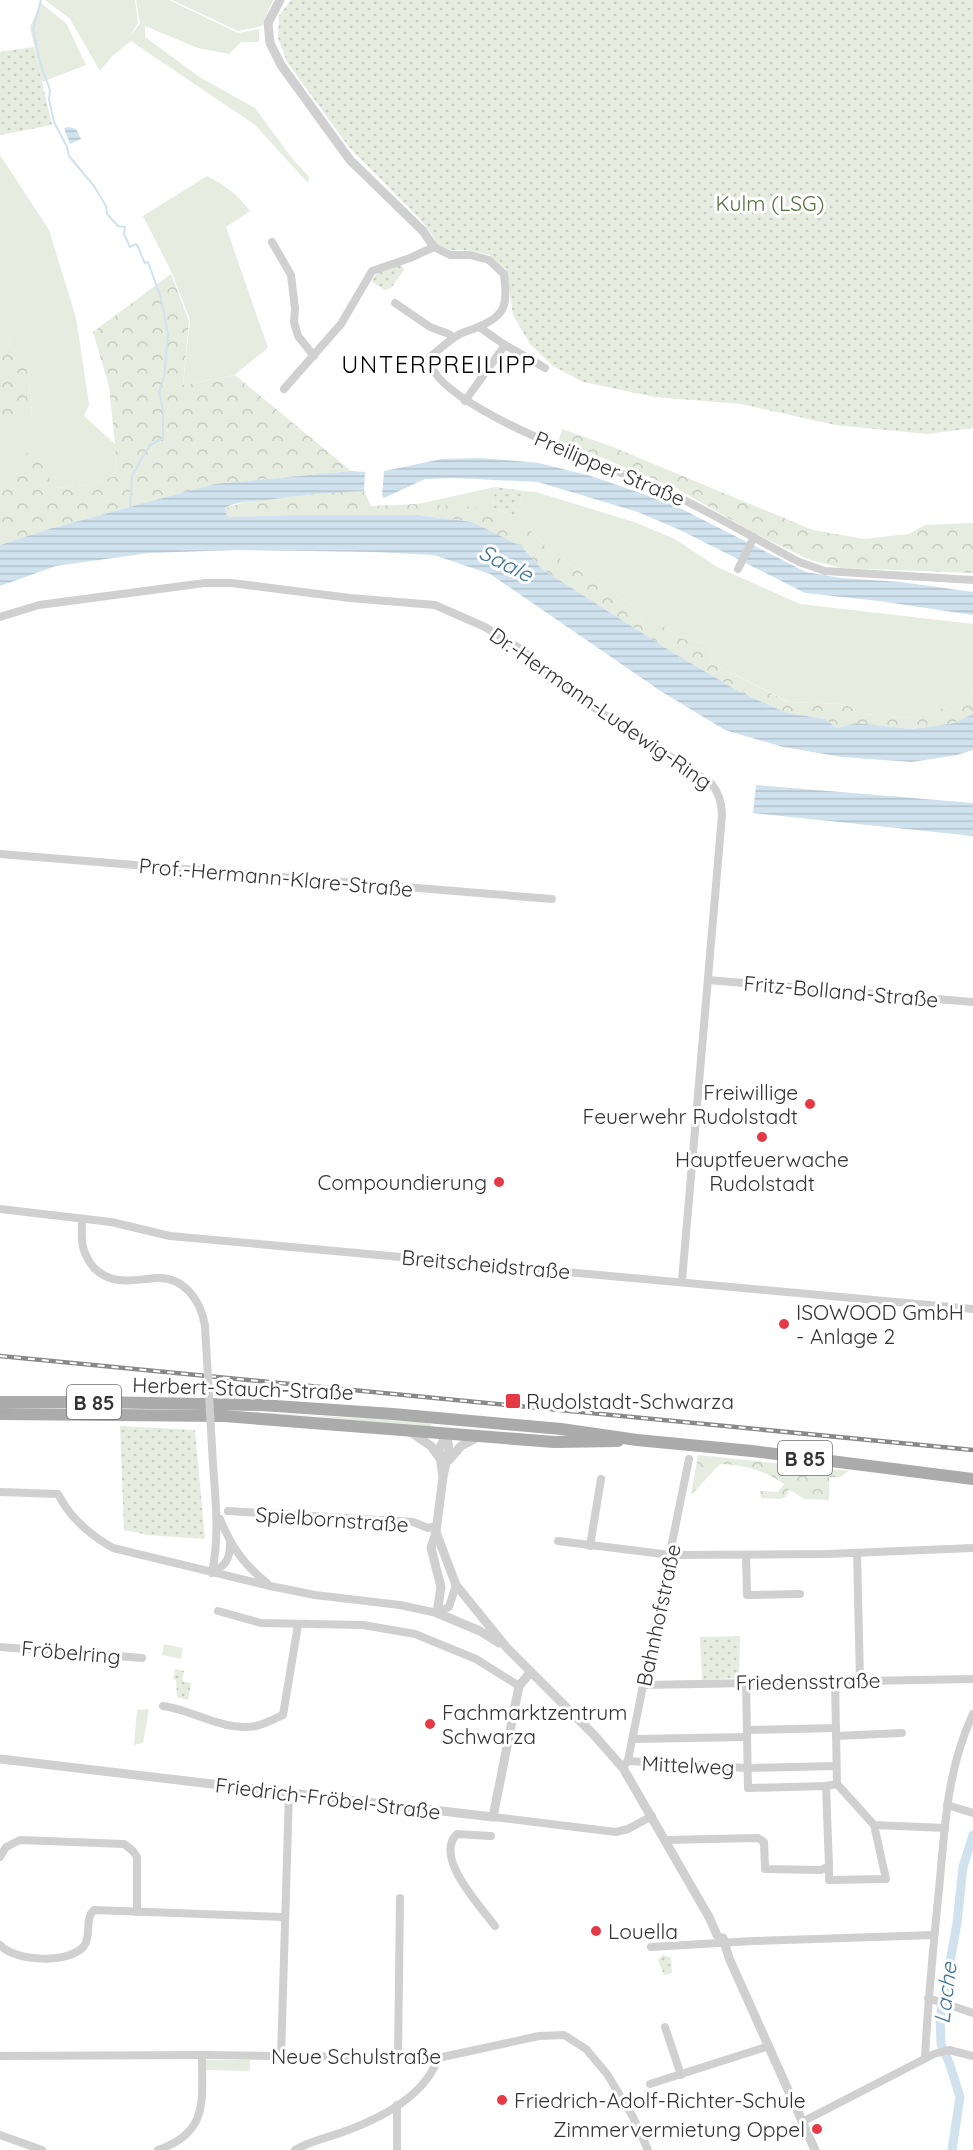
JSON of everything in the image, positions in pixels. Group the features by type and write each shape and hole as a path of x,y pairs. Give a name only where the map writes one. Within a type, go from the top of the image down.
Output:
{"main road":[{"name":"Herbert-Stauch-Straße","path":"0,1402 261,1405 448,1419"},
{"name":"Herbert-Stauch-Straße","path":"0,1414 234,1416 447,1434"},
{"path":"447,1434 448,1419"},
{"name":"B 85","path":"448,1419 561,1429 973,1479"},
{"name":"B 85","path":"447,1434 554,1442 637,1440"}],"street":[{"path":"280,0 268,23 270,43 281,65 350,160 423,231 434,247 450,255 470,255 489,260 504,274 505,308 499,316 453,338 430,357 429,362 435,376 465,401 506,345"},
{"path":"272,242 291,275 295,309 294,322 298,336 314,356"},
{"path":"284,389 314,356 353,306 372,271 434,247"},
{"path":"395,303 430,327 453,338"},
{"path":"479,327 545,368"},
{"name":"Preilipper Straße","path":"465,401 514,428 676,495 753,539 799,562 825,571 973,580"},
{"path":"739,567 753,539"},
{"name":"Dr.-Hermann-Ludewig-Ring","path":"0,617 39,605 205,583 231,583 350,598 435,605 485,627 522,650 585,702 706,777 718,792 722,803 722,815 682,1281"},
{"name":"Prof.-Hermann-Klare-Straße","path":"0,854 552,899"},
{"name":"Fritz-Bolland-Straße","path":"708,980 973,1002"},
{"name":"Breitscheidstraße","path":"0,1209 111,1222 171,1236 973,1309"},
{"path":"82,1219 83,1248 90,1263 102,1275 114,1280 129,1282 157,1278 176,1282 187,1289 202,1310 218,1516 217,1549 212,1573"},
{"path":"409,1431 431,1446 443,1459"},
{"path":"437,1613 441,1587 431,1548 443,1477 440,1445 447,1434"},
{"path":"443,1459 478,1437"},
{"name":"Bahnhofstraße","path":"626,1765 689,1459"},
{"path":"590,1546 601,1479"},
{"path":"0,1492 58,1494 75,1520 94,1538 113,1548 270,1586 400,1605 437,1613 480,1630 507,1648"},
{"name":"Spielbornstraße","path":"228,1511 413,1522 436,1529"},
{"path":"218,1516 230,1544 253,1572 270,1586"},
{"path":"436,1529 456,1585 530,1673 626,1765 717,1935 724,1942 815,2150"},
{"path":"558,1541 670,1555 857,1553 973,1548"},
{"path":"212,1573 226,1563 230,1556 230,1544"},
{"path":"857,1553 860,1680"},
{"path":"746,1555 747,1595 800,1594"},
{"path":"437,1613 449,1607 456,1585"},
{"path":"218,1611 261,1623 363,1625 416,1634 476,1659 519,1686"},
{"path":"163,1706 178,1708 211,1721 244,1727 256,1726 283,1716 298,1625"},
{"name":"Fröbelring","path":"0,1647 142,1658"},
{"path":"493,1817 519,1686 530,1673"},
{"name":"Friedensstraße","path":"644,1685 973,1679"},
{"path":"826,1786 829,1880 886,1879 874,1825 837,1784 835,1681"},
{"name":"Mittelweg","path":"746,1682 748,1788 837,1784"},
{"path":"925,2058 932,1999 934,1935 947,1805 958,1748 973,1714"},
{"path":"633,1739 747,1733 902,1733"},
{"name":"Friedrich-Fröbel-Straße","path":"0,1759 616,1832 628,1829 652,1816"},
{"name":"Mittelweg","path":"626,1765 747,1768 836,1766"},
{"path":"281,2057 289,1792"},
{"path":"947,1805 970,1812"},
{"path":"874,1825 945,1828"},
{"path":"491,1836 457,1834 453,1838 451,1849 454,1870 495,1926"},
{"path":"665,1840 758,1838 764,1842 765,1869 821,1870 829,1866"},
{"path":"0,1857 6,1847 20,1840 123,1844 133,1851 136,1857 137,1912"},
{"path":"398,2058 400,1898"},
{"path":"0,1945 19,1956 71,1956 87,1941 90,1916 94,1910 284,1917"},
{"path":"651,1947 724,1942 934,1935"},
{"path":"932,1999 973,2013"},
{"path":"665,2027 681,2075"},
{"name":"Neue Schulstraße","path":"0,2056 202,2055 438,2058 538,2036 564,2035 586,2049 607,2074 633,2117 648,2150"},
{"path":"650,2084 769,2046"},
{"path":"802,2121 934,2054 950,2050 973,2056"},
{"path":"158,2150 183,2138 199,2116 202,2055"},
{"path":"296,2150 313,2141 353,2128 412,2096 434,2072 438,2058"},
{"path":"397,2105 397,2150"},
{"path":"0,2135 42,2150"}],"green space":[{"path":"45,0 135,0 138,23 128,39 140,23 136,0 169,0 238,33 259,29 259,42 241,42 229,54 198,48 145,26 145,37 201,78 255,108 291,157 309,177 308,183 255,125 131,41 112,56 100,71 70,19"},
{"path":"172,0 273,0 262,26 238,31"},
{"name":"Kulm (LSG)","path":"291,0 973,0 973,428 928,434 835,425 741,404 655,397 583,382 553,366 530,344 513,315 506,269 489,255 467,250 450,250 438,245 419,218 349,147 287,62 278,38 279,16"},
{"path":"41,3 66,23 86,65 42,82 30,27"},
{"path":"34,47 52,125 0,135 0,52"},
{"path":"0,155 49,230 76,318 89,404 84,416 115,444 116,476 86,485 55,488 15,468 0,468 0,429 32,417 28,367 0,332"},
{"path":"207,176 231,191 250,211 226,227 268,348 234,375 183,385 190,320 172,273 143,216"},
{"path":"401,264 404,270 391,288 385,290 371,281 377,273"},
{"path":"171,274 189,321 183,385 235,375 351,471 214,484 49,529 0,545 0,468 15,468 32,447 55,488 86,485 116,476 109,386 93,332"},
{"path":"0,332 28,367 32,417 0,429"},
{"path":"562,429 613,447 813,530 864,539 909,534 925,525 973,523 973,573 841,568 810,560 756,534 678,489 559,440"},
{"path":"495,487 493,508 515,516 524,491 536,492 634,522 675,539 717,567 800,604 973,624 973,688 970,693 946,707 910,718 864,714 844,704 789,702 712,663 710,644 683,639 549,551 533,532 418,504"},
{"path":"495,487 524,491 515,516 493,508"},
{"path":"364,491 371,506 418,504 475,507 533,532 549,551 683,639 710,644 712,663 788,702 844,704 864,714 910,718 946,707 970,693 973,688 973,714 954,723 912,729 856,723 837,728 825,719 787,713 740,692 672,652 542,569 521,546 472,522 418,515 230,517 227,516 225,508 245,502 326,492"},
{"path":"216,1410 424,1422 434,1428 314,1416"},
{"path":"120,1426 195,1430 205,1539 148,1535 124,1530"},
{"path":"698,1455 849,1471 840,1477 829,1477 829,1500 804,1499 789,1489 786,1497 780,1499 761,1498 760,1491 778,1492 784,1484 754,1469 720,1464 691,1495"},
{"path":"740,1636 739,1678 702,1680 700,1637"},
{"path":"164,1644 183,1648 181,1659 162,1655"},
{"path":"175,1669 184,1671 182,1681 191,1683 188,1700 177,1697 176,1680 173,1679"},
{"path":"149,1709 143,1743 134,1745 137,1710"},
{"path":"663,1955 671,1958 672,1973 664,1975 658,1960"},
{"path":"205,2060 250,2060 250,2071 205,2070"}],"water":[{"path":"64,128 76,129 81,139 70,144"},
{"path":"481,458 539,463 591,476 672,504 806,572 973,592 973,615 805,593 680,530 638,512 538,482 425,479 384,498 382,496 384,471 442,459"},
{"name":"Saale","path":"351,471 365,472 364,491 239,503 225,508 227,516 418,515 472,522 521,546 542,569 672,652 740,692 787,713 825,719 837,728 856,723 912,729 954,723 973,714 973,750 957,755 912,762 842,757 783,747 725,730 662,692 490,574 434,555 236,550 149,553 56,566 0,586 0,545 49,529 214,484"},
{"path":"756,785 973,803 973,836 753,813"}],"waterway":[{"path":"41,0 33,29 40,63 50,90 49,99 54,122 67,147 69,156 94,186 106,206 107,214 118,226 125,227 124,234 130,247 136,244 145,263 148,262 161,298 168,335 164,377 159,392 163,410 163,438 150,445 132,475 130,510"},
{"name":"Lache","path":"952,2150 960,2097 941,2044 940,2017 957,1923 963,1867 973,1835"}],"railway":[{"path":"0,1356 973,1450"}],"place":[{"name":"Freiwillige Feuerwehr Rudolstadt","path":"810,1104"},
{"name":"Hauptfeuerwache Rudolstadt","path":"762,1137"},
{"name":"Compoundierung","path":"499,1182"},
{"name":"ISOWOOD GmbH - Anlage 2","path":"784,1324"},
{"name":"Rudolstadt-Schwarza","path":"513,1401"},
{"name":"Fachmarktzentrum Schwarza","path":"430,1724"},
{"name":"Louella","path":"596,1931"},
{"name":"Friedrich-Adolf-Richter-Schule","path":"502,2100"},
{"name":"Zimmervermietung Oppel","path":"817,2129"}],"district":[{"name":"UNTERPREILIPP","path":"439,364"}]}
